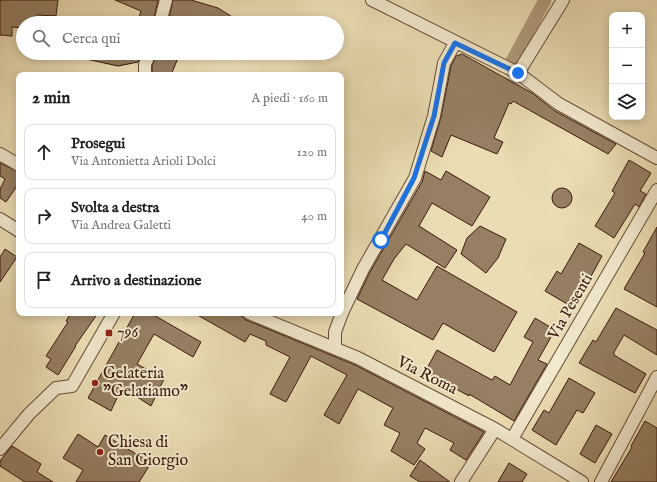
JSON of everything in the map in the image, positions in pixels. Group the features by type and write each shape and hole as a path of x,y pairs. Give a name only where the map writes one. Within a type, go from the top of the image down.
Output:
{"street":[{"path":"162,16 166,0"},
{"path":"372,0 455,43 518,73 559,104 657,158"},
{"path":"518,73 563,0"},
{"path":"344,309 363,269 414,178 434,116 444,63 455,43"},
{"path":"145,72 147,60"},
{"path":"0,154 16,163"},
{"name":"Via Pesenti","path":"512,439 657,190"},
{"path":"0,219 16,229"},
{"path":"0,449 29,414 56,388 72,386 112,316"},
{"name":"Via Roma","path":"257,316 335,347 495,429 582,482"},
{"path":"335,347 335,332 341,316"},
{"path":"601,482 657,377"},
{"path":"461,482 495,429"}],"building":[{"path":"0,0 58,0 56,16 16,16 16,27 12,27 12,36 0,35"},
{"path":"115,0 158,0 155,16 139,16 141,11"},
{"path":"173,0 191,0 218,8 231,16 170,16"},
{"path":"462,54 532,93 555,111 616,144 608,154 513,101 511,104 509,103 494,138 503,142 497,154 451,135 442,157 431,151 441,117 451,66 456,56"},
{"path":"91,60 139,60 138,62 118,66"},
{"path":"154,60 177,60 172,72 152,72"},
{"path":"629,160 651,173 640,191 646,194 639,207 635,204 614,238 595,226 615,193 612,191"},
{"path":"0,163 16,171 16,187 6,202 0,198 0,189 5,179 0,176"},
{"path":"425,171 441,180 446,171 490,197 472,226 432,203 419,226 457,250 445,268 406,244 394,259 382,280 417,300 437,266 517,312 494,352 443,323 433,340 357,299 370,272 422,182"},
{"path":"562,188 569,191 572,198 569,205 562,208 555,205 552,198 555,191"},
{"path":"480,226 506,239 498,258 486,273 461,254 467,238"},
{"path":"657,227 657,307 624,289 645,253 643,252"},
{"path":"579,243 602,256 574,308 545,291 557,271 561,274"},
{"path":"5,249 16,256 0,282 0,257"},
{"path":"616,308 657,330 657,355 624,335 614,352 614,355 646,374 635,393 579,363 593,340 596,342"},
{"path":"69,316 96,316 75,346 58,375 46,367 51,359 46,356 68,322 66,321"},
{"path":"133,316 155,316 201,342 193,357 154,334 137,364 164,379 151,406 122,387 111,411 88,398"},
{"path":"199,316 241,316 246,320 355,365 484,432 466,460 450,450 454,443 425,428 417,443 425,449 414,465 391,451 400,433 384,425 393,408 358,389 339,424 324,415 347,375 311,356 286,402 270,394 290,357 266,345 266,341 250,334 245,342"},
{"path":"535,318 555,330 538,360 547,364 514,421 469,394 469,396 425,372 437,350 492,380 495,376 510,385 533,342 524,337"},
{"path":"569,378 595,393 583,413 577,410 556,445 532,430 544,410 549,413"},
{"path":"645,421 657,428 657,482 611,482 632,447 631,446"},
{"path":"596,425 612,434 595,463 580,454"},
{"name":"Chiesa di San Giorgio","path":"78,434 98,447 105,435 151,463 139,482 76,482 83,470 63,458"},
{"path":"12,446 41,464 37,472 53,482 25,482 0,466 0,461"},
{"path":"420,460 450,482 420,482 410,476"},
{"path":"509,463 527,474 522,482 498,482"}],"waterway":[{"path":"510,65 545,0"}],"place":[{"name":"796","path":"109,333"},
{"name":"Gelateria \"Gelatiamo\"","path":"95,383"},
{"name":"Chiesa di San Giorgio","path":"100,452"}],"route":[{"path":"381,240 414,178 425,148 434,116 444,63 455,43 489,61 518,73"}]}
